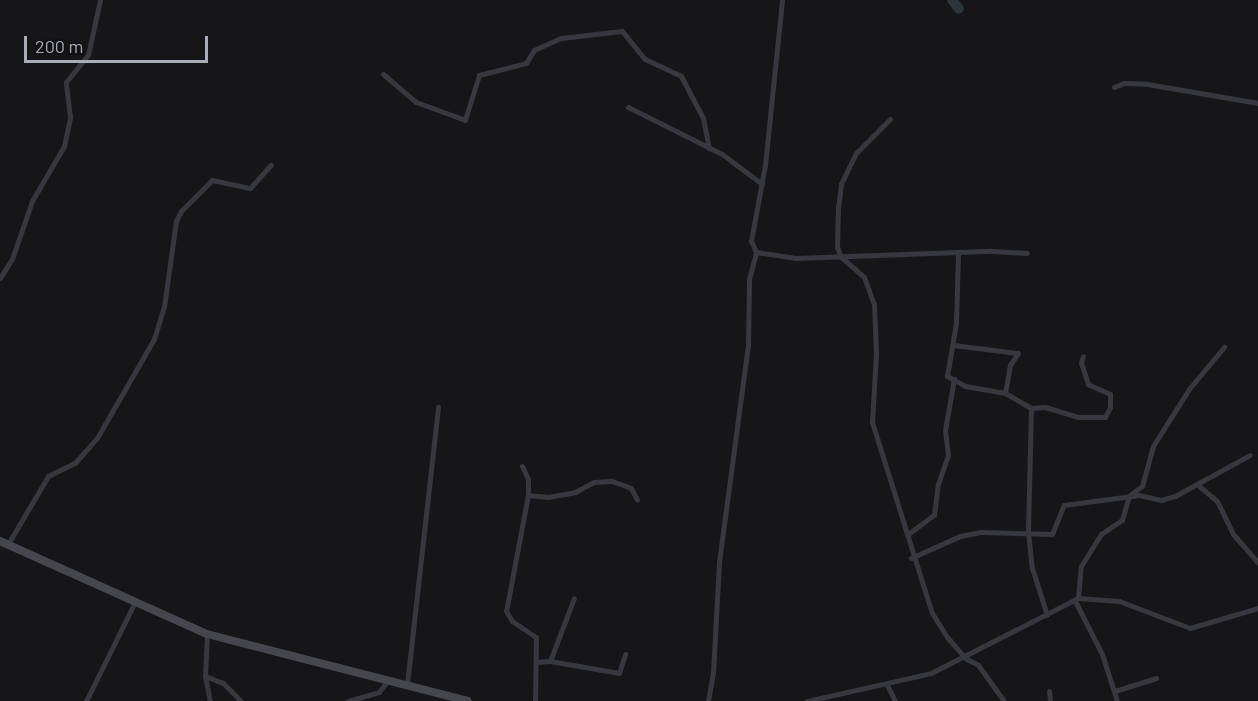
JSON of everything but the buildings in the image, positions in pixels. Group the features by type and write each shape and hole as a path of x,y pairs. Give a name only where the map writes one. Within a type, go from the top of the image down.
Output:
{"street":[{"path":"0,278 12,259 32,201 66,140 70,117 64,93 66,82 91,48 100,0"},
{"path":"708,701 713,673 718,562 737,444 748,346 749,279 756,252 751,241 762,184 782,0"},
{"path":"383,74 416,102 465,120 479,75 526,63 534,50 561,38 622,31 645,59 681,76 703,118 709,148"},
{"path":"1114,87 1124,83 1147,84 1258,103"},
{"path":"628,107 709,148 762,184"},
{"path":"890,119 856,153 841,184 837,247 841,257 864,277 874,304 876,353 872,422 908,535 912,558 932,613 965,658 978,665 1004,701"},
{"path":"271,165 250,188 212,180 181,211 176,221 164,307 154,339 97,438 75,463 48,476 4,542 134,604 207,634 468,701"},
{"path":"756,252 796,258 1027,254"},
{"path":"958,254 953,345 947,376 965,386 1005,393 1031,408 1045,407 1078,417 1105,417 1110,407 1110,394 1088,384 1081,363 1083,356"},
{"path":"953,345 1018,352 1010,365 1005,393"},
{"path":"1117,701 1102,654 1077,599 1081,566 1101,534 1122,520 1129,496 1142,486 1153,446 1189,389 1224,347"},
{"path":"908,535 934,515 938,484 948,455 945,430 954,379"},
{"path":"407,684 438,407"},
{"path":"1031,408 1028,532 1032,568 1047,615"},
{"path":"912,558 960,536 997,530 1054,533 1064,506 1129,496 1161,500 1199,486 1220,468 1250,455"},
{"path":"522,466 528,479 528,495 506,611 512,621 536,637 535,701"},
{"path":"528,495 575,492 594,482 612,481 631,488 637,500"},
{"path":"1199,486 1217,501 1233,534 1258,563"},
{"path":"550,661 573,598"},
{"path":"807,701 924,676 965,658 1077,599 1119,601 1190,628 1258,608"},
{"path":"87,701 134,604"},
{"path":"207,634 205,676 210,701"},
{"path":"537,662 550,661 619,672 625,654"},
{"path":"205,676 223,683 240,701"},
{"path":"1115,691 1156,678"},
{"path":"348,701 379,692 388,680"},
{"path":"887,685 895,701"},
{"path":"1049,692 1050,701"}],"waterway":[{"path":"952,0 959,9"}]}
